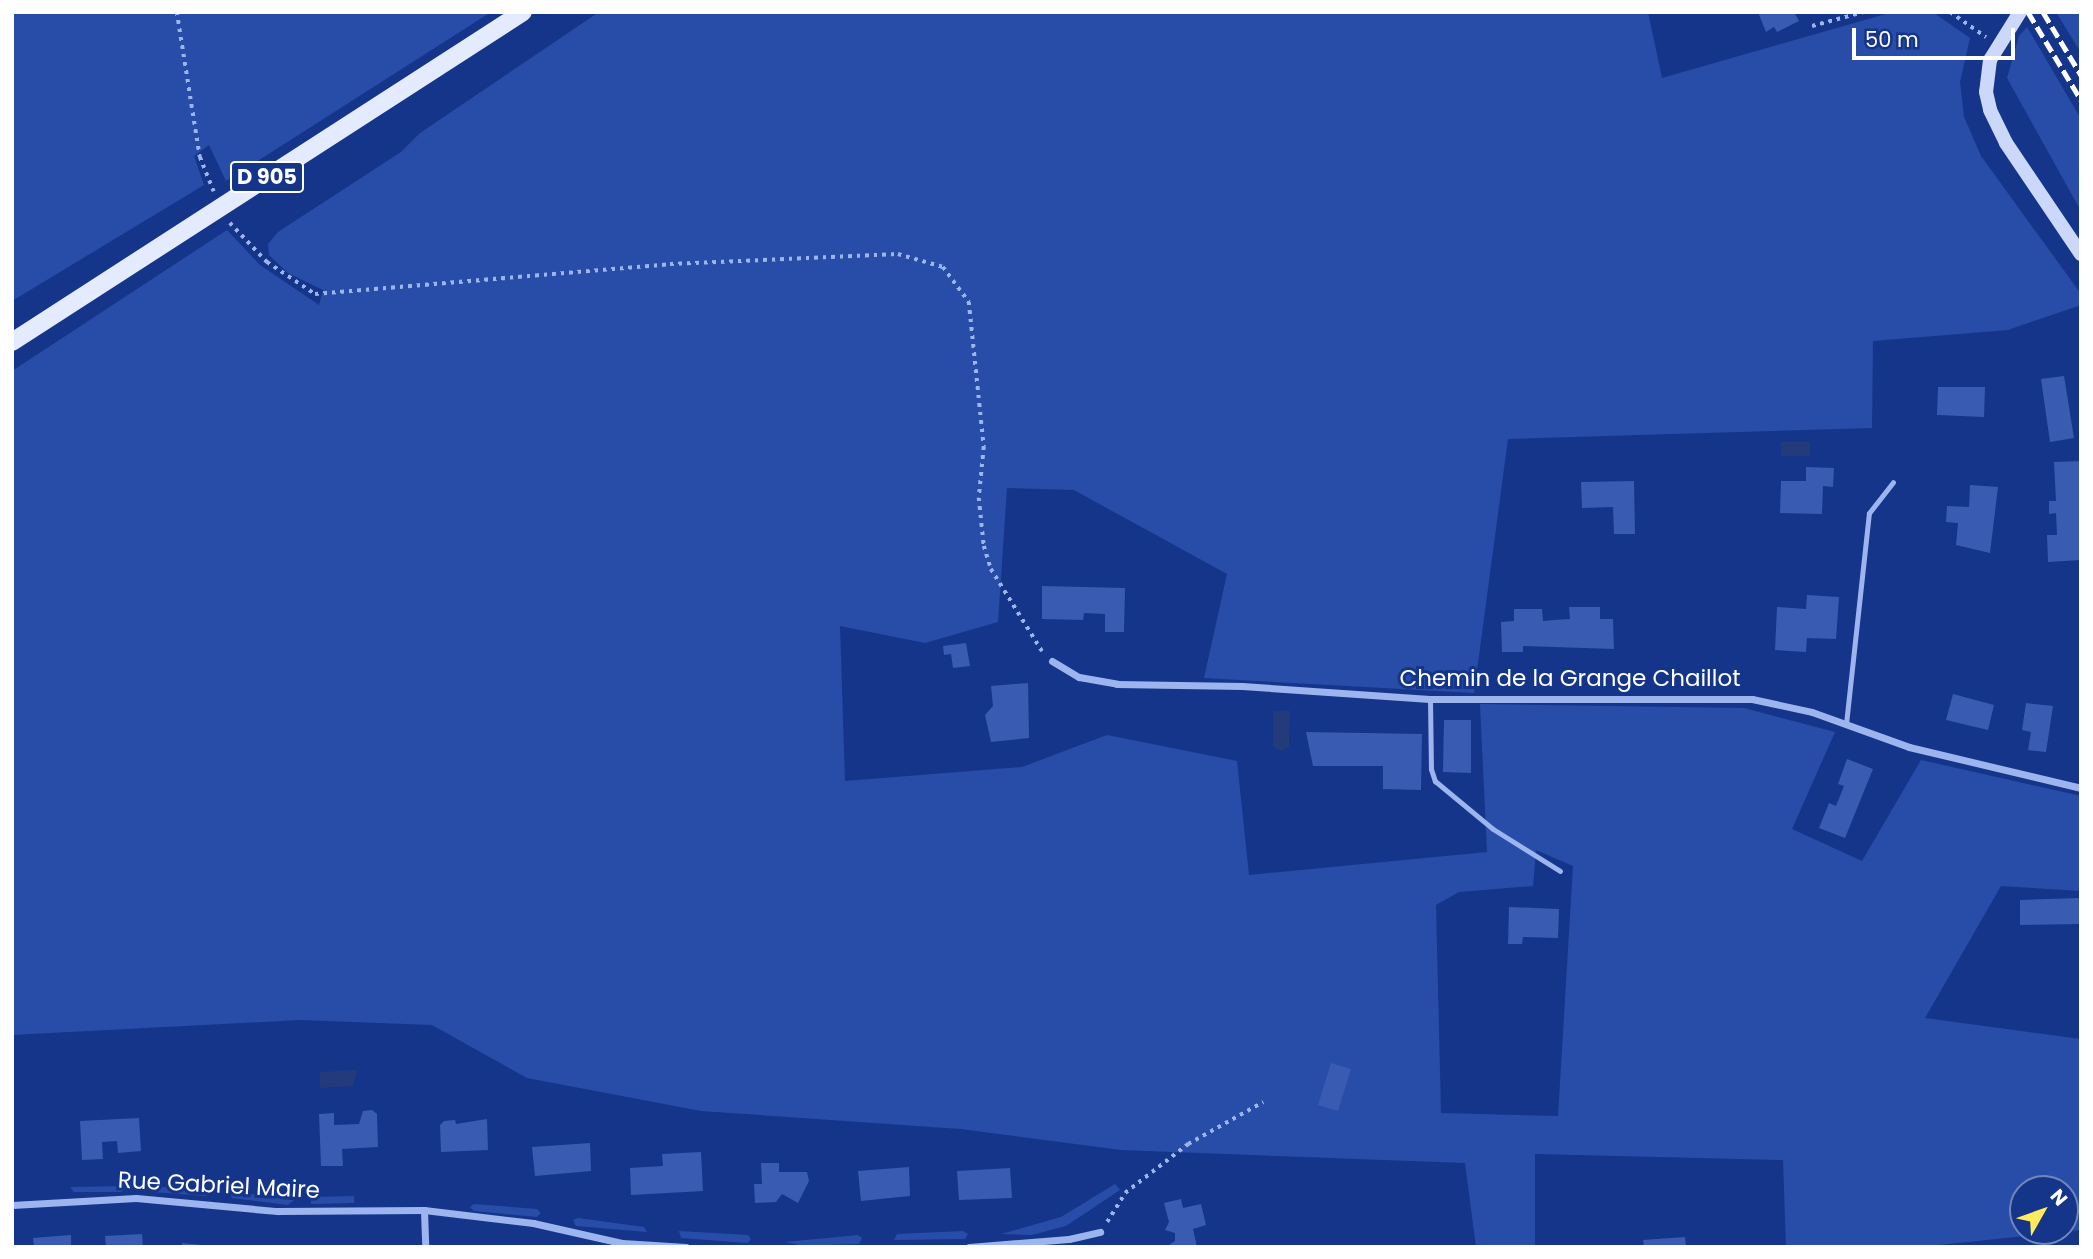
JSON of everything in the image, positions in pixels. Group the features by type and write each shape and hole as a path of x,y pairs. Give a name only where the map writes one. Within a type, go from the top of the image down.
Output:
{"main road":[{"name":"D 905","path":"12,342 523,12"},
{"path":"2018,15 1996,46 1986,92 1996,127 2081,254"}],"street":[{"name":"Chemin de la Grange Chaillot","path":"1052,661 1079,677 1117,684 1242,686 1430,699 1728,697 1777,703 1846,723 1909,747 2081,788"},
{"name":"Rue Gabriel Maire","path":"12,1205 136,1198 277,1211 424,1210 533,1223 622,1243 685,1247"},
{"path":"424,1210 425,1247"},
{"path":"969,1247 1069,1239 1100,1232"}],"lane":[{"path":"1846,723 1869,513 1893,482"},
{"path":"1430,699 1431,769 1435,781 1493,829 1560,871"}],"path":[{"path":"177,12 201,157 221,207 244,241 267,262 315,294 670,264 898,254 943,267 969,302 984,447 979,498 984,546 991,569 1052,661"},
{"path":"1812,26 1864,12"},
{"path":"1950,12 1996,46"},
{"path":"1100,1232 1125,1193 1207,1130 1263,1102"}],"shaded area":[{"path":"12,12 491,12 226,181 209,145 194,156 204,185 12,301"},
{"path":"599,12 1648,12 1662,78 1893,12 1934,13 1970,38 1960,82 1964,117 1981,156 2081,294 2081,305 2008,330 1873,341 1872,428 1508,439 1474,693 1204,678 1227,574 1074,490 1007,488 998,622 925,643 840,626 845,781 1022,767 1107,735 1237,761 1249,875 1487,852 1480,704 1744,708 1835,732 1792,829 1862,861 1921,760 2081,796 2081,891 2001,886 1925,1018 2081,1039 2081,1230 2079,1175 2009,1175 2009,1238 1921,1247 1786,1247 1783,1160 1535,1154 1535,1247 1476,1247 1465,1163 1121,1150 961,1129 701,1111 527,1078 432,1025 300,1020 12,1035 12,371 227,230 260,265 319,305 323,290 288,273 269,255 268,244 278,232 401,152 420,133","holes":["1536,850 1573,866 1558,1116 1441,1113 1436,905 1459,892 1533,886"]},
{"path":"2056,12 2081,12 2081,53"},
{"path":"2027,27 2081,119 2081,211 2007,78 2019,36"},
{"path":"1781,442 1810,442 1810,456 1781,456"},
{"path":"1273,711 1290,711 1289,747 1282,751 1273,747"},
{"path":"357,1070 353,1086 320,1088 320,1072"},
{"path":"1115,1184 1120,1190 1066,1226 1032,1235 1001,1234 1061,1217"},
{"path":"130,1186 121,1192 74,1192 70,1187"},
{"path":"148,1186 212,1190 206,1196 153,1192"},
{"path":"229,1191 294,1200 288,1205 232,1198"},
{"path":"354,1196 354,1203 311,1204 311,1197"},
{"path":"474,1204 537,1209 541,1213 537,1217 474,1211 470,1207"},
{"path":"578,1218 644,1227 647,1232 576,1226 573,1220"},
{"path":"679,1231 748,1235 751,1239 748,1243 681,1238"},
{"path":"963,1231 968,1234 965,1239 894,1240 897,1234"},
{"path":"858,1235 862,1238 859,1244 804,1246 785,1242"}],"building":[{"path":"1758,12 1794,12 1799,21 1777,32 1774,27 1766,32"},
{"path":"2064,376 2074,438 2050,442 2041,379"},
{"path":"1938,387 1985,387 1984,417 1937,415"},
{"path":"2081,461 2081,560 2048,562 2047,535 2057,535 2056,513 2049,514 2049,501 2056,501 2054,462"},
{"path":"1806,467 1834,468 1833,487 1823,486 1822,514 1780,513 1781,481 1806,481"},
{"path":"1634,481 1635,534 1614,534 1613,507 1582,508 1581,482"},
{"path":"1970,485 1998,487 1990,553 1956,545 1958,523 1946,522 1947,506 1969,507"},
{"path":"1042,586 1125,588 1124,632 1105,632 1105,614 1084,613 1083,620 1042,619"},
{"path":"1807,595 1839,597 1836,639 1807,638 1806,652 1775,650 1777,607 1806,609"},
{"path":"1569,607 1600,607 1600,619 1613,619 1614,649 1523,646 1523,652 1502,652 1501,622 1514,621 1514,609 1542,609 1543,621 1570,619"},
{"path":"966,643 970,666 953,668 951,654 944,655 943,646"},
{"path":"1028,683 1029,738 991,742 985,715 993,706 991,686"},
{"path":"1953,694 1994,705 1988,730 1946,720"},
{"path":"2026,703 2053,706 2046,752 2028,750 2031,732 2022,730"},
{"path":"1444,720 1471,720 1471,773 1443,772"},
{"path":"1306,732 1422,734 1421,790 1383,789 1383,766 1313,766"},
{"path":"1847,759 1873,769 1845,838 1819,828 1829,803 1836,806 1844,786 1838,784"},
{"path":"2081,898 2081,924 2020,925 2020,900"},
{"path":"1509,907 1559,909 1558,938 1523,937 1522,944 1508,944"},
{"path":"1331,1063 1351,1069 1338,1111 1318,1105"},
{"path":"372,1110 377,1114 378,1147 342,1149 343,1166 321,1166 319,1114 334,1113 334,1125 359,1124 363,1111"},
{"path":"139,1118 141,1151 118,1153 117,1141 102,1142 103,1159 82,1160 80,1121"},
{"path":"487,1119 488,1150 441,1152 440,1125 444,1121 455,1120 456,1124"},
{"path":"590,1143 591,1171 535,1176 532,1147"},
{"path":"701,1152 703,1191 631,1195 630,1168 663,1166 662,1154"},
{"path":"761,1163 779,1163 779,1172 807,1172 809,1181 798,1203 782,1194 776,1202 755,1203 754,1184 762,1184"},
{"path":"909,1167 910,1196 861,1201 858,1171"},
{"path":"1010,1168 1012,1198 959,1200 957,1171"},
{"path":"1181,1199 1183,1208 1201,1204 1206,1225 1193,1229 1197,1247 1166,1247 1175,1241 1175,1233 1165,1230 1169,1222 1164,1203"},
{"path":"142,1234 143,1247 106,1247 105,1236"},
{"path":"71,1235 71,1247 34,1247 33,1238"},
{"path":"1685,1237 1686,1247 1644,1247 1643,1240"},
{"path":"182,1243 202,1245 182,1247"}],"railway":[{"path":"2028,12 2081,100"},
{"path":"2043,12 2081,75"}]}
